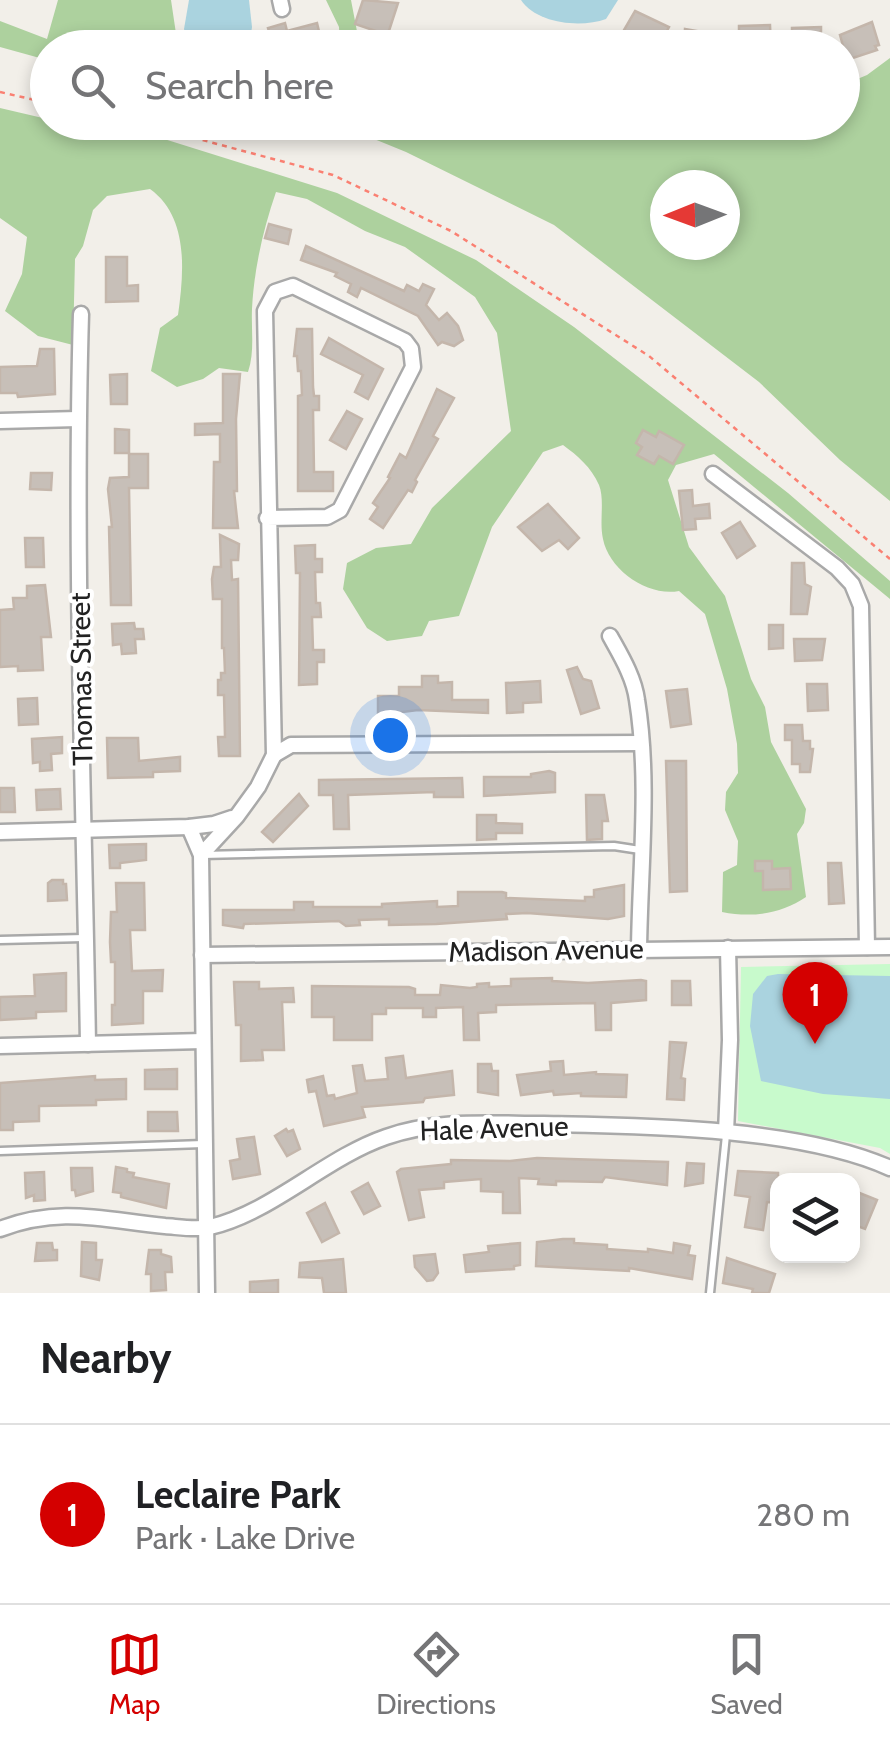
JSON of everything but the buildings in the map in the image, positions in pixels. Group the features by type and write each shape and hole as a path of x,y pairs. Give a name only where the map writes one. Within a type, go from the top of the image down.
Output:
{"street":[{"path":"201,855 238,816 274,755 268,518 266,311 275,292 293,286 404,340 411,349 414,367 340,510 327,517 268,518"},
{"name":"Thomas Street","path":"82,314 78,419 88,1044"},
{"path":"0,421 78,419"},
{"path":"713,474 837,568 852,584 861,606 867,947"},
{"path":"610,636 626,664 637,697 641,850 638,949"},
{"path":"274,755 291,745 640,744"},
{"path":"0,832 189,826 214,824 238,816"},
{"path":"189,826 201,855 206,1293"},
{"name":"Madison Avenue","path":"202,955 890,946"},
{"path":"726,1132 728,948"},
{"path":"0,1046 203,1041"},
{"name":"Hale Avenue","path":"0,1228 26,1220 75,1214 206,1228 245,1212 360,1147 411,1129 462,1124 726,1132 850,1154 890,1168"}],"lane":[{"path":"201,855 614,846 641,850"},
{"path":"0,940 86,938"},
{"path":"710,1293 726,1132"},
{"path":"0,1151 205,1144"}],"path":[{"path":"0,92 30,99"},
{"path":"202,140 333,175 451,231 649,356 890,559"}],"green space":[{"path":"58,0 171,0 175,30 50,30"},
{"path":"326,0 351,0 357,30 339,27"},
{"path":"0,21 30,32 30,55 0,47"},
{"path":"890,58 890,501 840,460 759,382 554,225 377,140 860,140 860,78"},
{"path":"0,108 30,115 30,140 167,140 337,193 476,260 574,327 788,493 890,581 890,599 714,454 676,465 668,480 689,547 725,596 751,679 765,707 771,742 806,809 797,834 806,897 766,913 722,912 723,872 737,865 738,841 725,810 726,792 738,773 737,744 727,689 705,614 679,591 643,585 613,561 603,539 599,485 584,462 563,445 543,452 492,527 459,616 429,621 422,636 387,641 367,628 343,589 347,563 376,548 411,544 432,508 511,431 497,333 475,297 405,247 365,231 307,199 276,192 257,264 248,372 219,368 203,379 177,387 151,371 160,328 178,315 182,281 178,230 163,201 150,189 107,196 93,210 83,246 75,259 73,345 38,336 5,311 22,274 27,237 0,218"},
{"path":"890,964 890,1154 880,1148 738,1121 741,967"}],"water":[{"path":"189,0 249,0 252,30 184,29"},
{"path":"521,0 618,0 606,19 572,23 548,19"},
{"path":"767,976 890,976 890,1099 823,1094 761,1081 750,1026 753,994"}],"place":[{"name":"Leclaire Park","path":"815,1044"}]}
